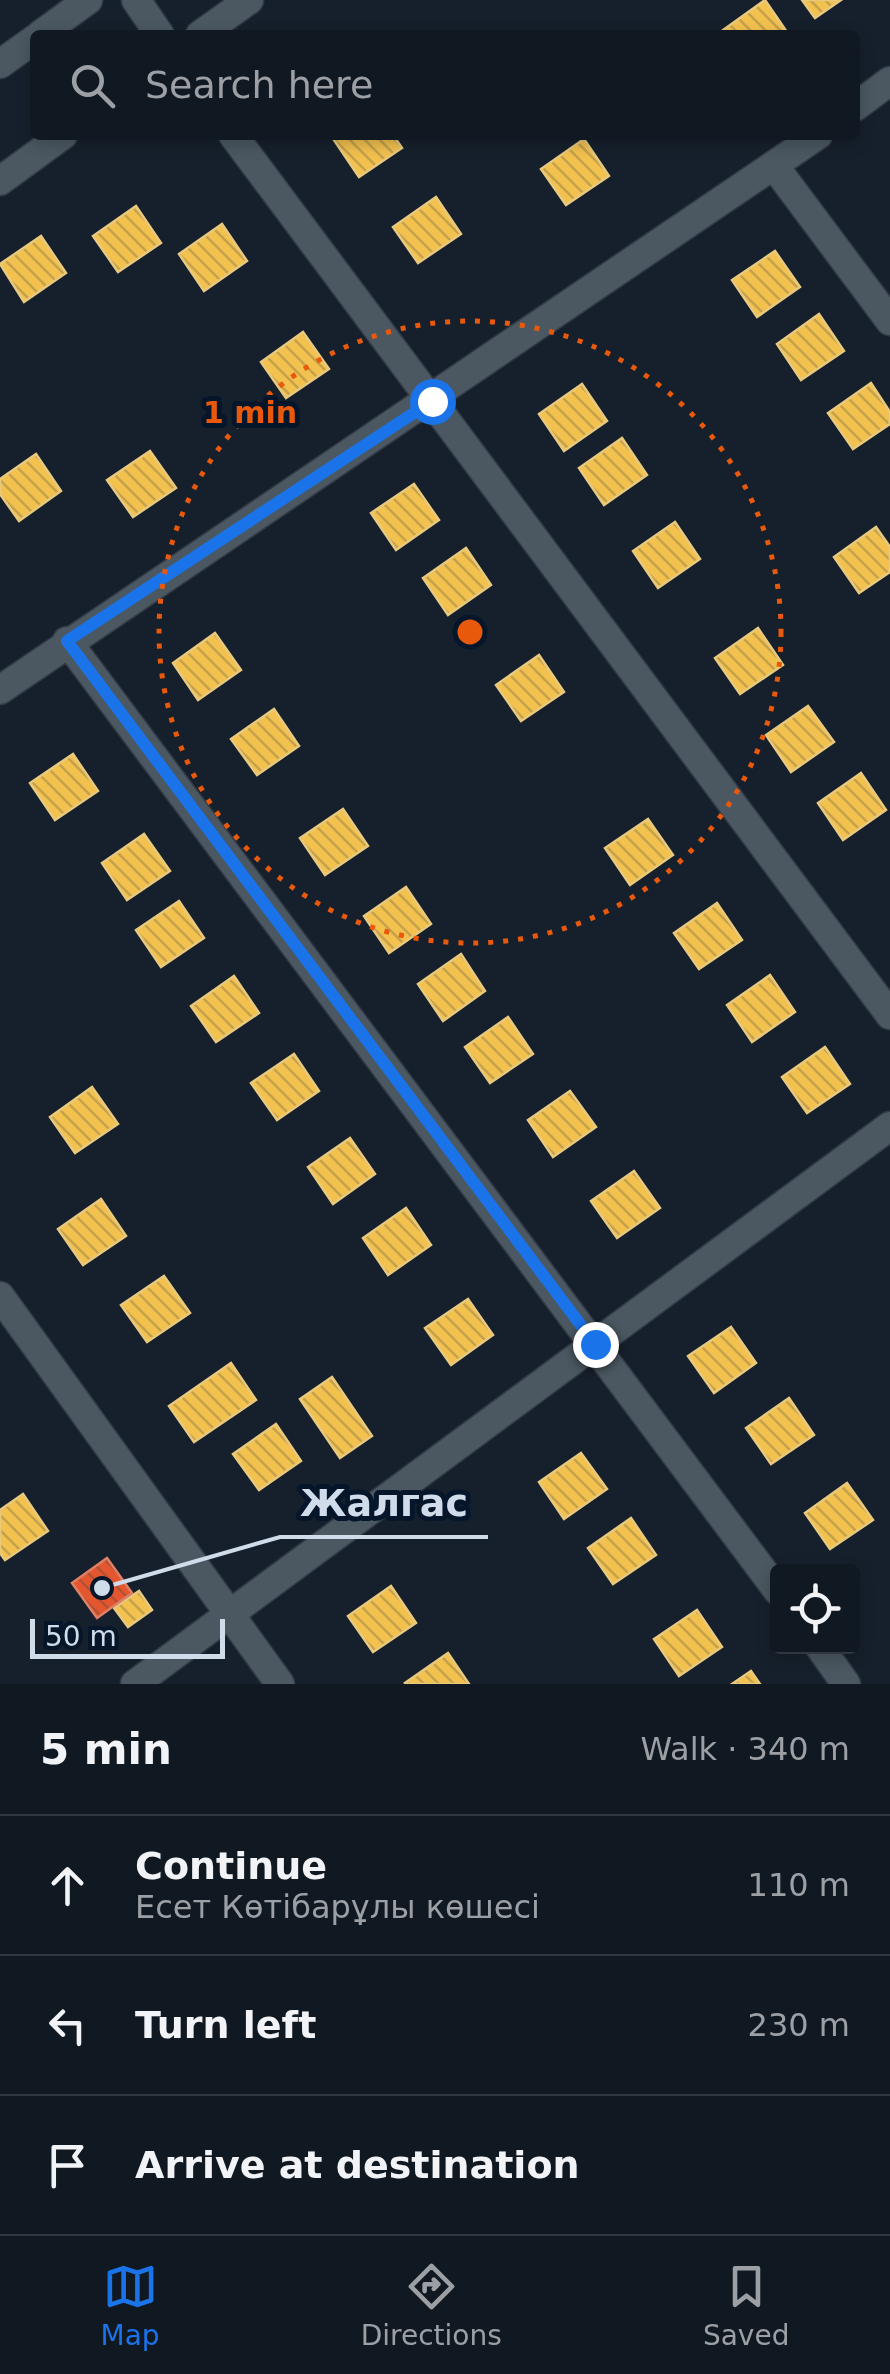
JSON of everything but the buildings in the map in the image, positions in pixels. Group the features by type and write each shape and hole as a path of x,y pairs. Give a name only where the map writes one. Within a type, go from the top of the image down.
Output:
{"street":[{"path":"47,30 88,0"},
{"path":"136,0 157,30"},
{"path":"207,30 249,0"},
{"path":"0,64 30,43"},
{"path":"860,103 890,81"},
{"path":"0,181 56,140"},
{"path":"237,140 890,1014"},
{"path":"0,690 67,641 432,401 811,140"},
{"path":"775,168 890,321"},
{"path":"67,641 770,1580"},
{"path":"135,1684 890,1126"},
{"path":"0,1296 280,1684"},
{"path":"824,1654 846,1684"}],"place":[{"name":"Жалгас","path":"102,1588"}],"route":[{"path":"432,401 67,641 595,1344"}]}
